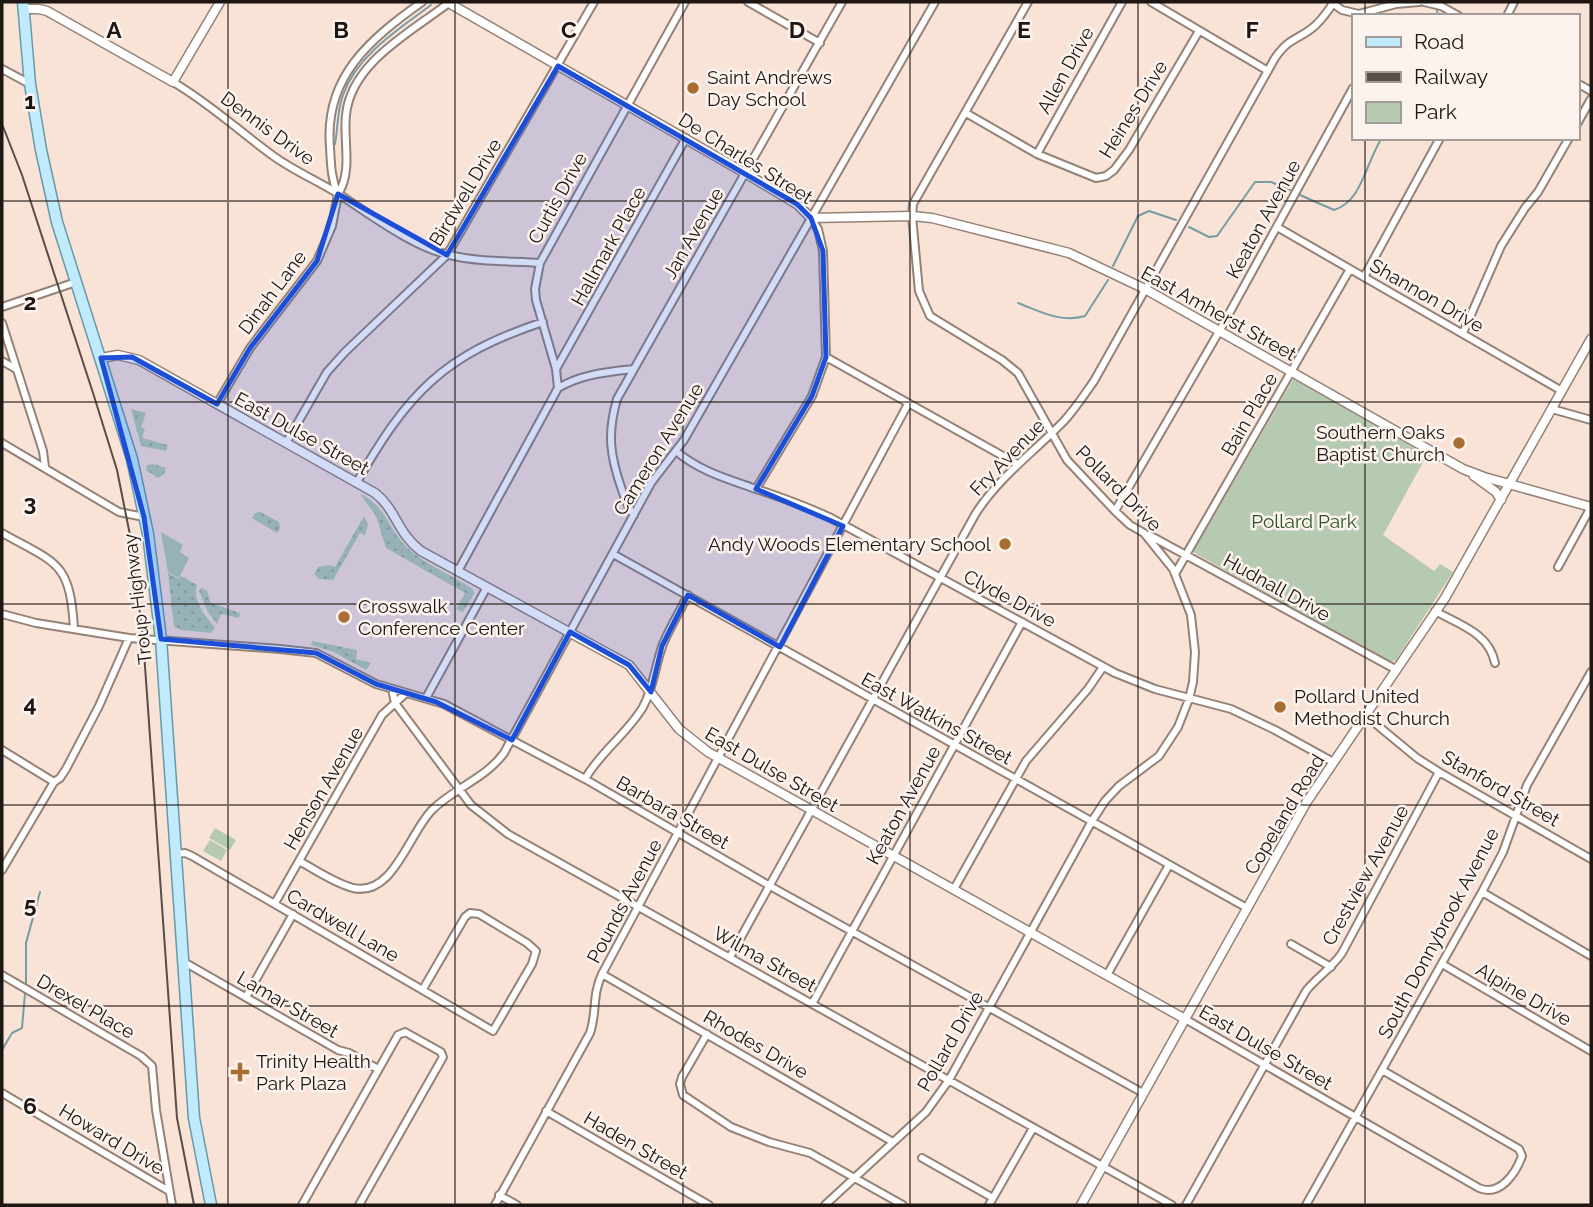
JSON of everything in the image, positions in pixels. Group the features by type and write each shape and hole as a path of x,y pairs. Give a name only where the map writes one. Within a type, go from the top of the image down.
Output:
{"main road":[{"name":"Troup Highway","path":"23,5 30,84 43,162 57,222 132,460 144,517 161,639 194,1118 211,1205"}],"street":[{"path":"173,82 220,2"},
{"name":"Dinah Lane","path":"338,194 332,180 328,130 336,92 344,74 359,55 422,2"},
{"name":"Dinah Lane","path":"217,404 250,348 317,261 332,226 338,194 346,182 346,115 354,88 363,74 386,50 449,2"},
{"name":"De Charles Street","path":"449,2 797,204 818,229 823,251 826,357 812,396 757,489"},
{"name":"Birdwell Drive","path":"286,443 327,372 447,255 594,2"},
{"name":"Curtis Drive","path":"558,388 556,369 535,289 540,263 685,2"},
{"path":"748,2 820,43"},
{"name":"Jan Avenue","path":"634,515 629,509 615,472 610,448 617,399 842,2"},
{"name":"Cameron Avenue","path":"299,861 345,885 354,888 372,887 393,871 414,834 431,812 495,765 512,740 651,483 676,451 935,2"},
{"name":"Pollard Drive","path":"825,1205 926,1112 949,1080 1092,821 1119,786 1158,756 1178,727 1189,699 1194,669 1194,636 1191,615 1175,574 1144,533 1115,511 1067,460 1026,386 1010,365 930,316 919,291 913,204 1028,2"},
{"name":"Allen Drive","path":"1037,154 1122,2"},
{"path":"1151,2 1268,71"},
{"path":"1332,2 1351,13 1359,14 1396,4 1419,2"},
{"name":"Fry Avenue","path":"730,957 986,497 1017,464 1052,433 1094,381 1275,58 1287,42 1312,28 1332,2"},
{"path":"1424,2 1441,6 1455,14"},
{"path":"1394,14 1396,4"},
{"name":"Dennis Drive","path":"23,5 45,10 173,82 204,101 273,156 410,238 447,255 540,263"},
{"name":"Heines Drive","path":"966,113 1037,154 1096,178 1107,176 1129,150 1199,31"},
{"path":"2,68 30,84"},
{"name":"Keaton Avenue","path":"1115,511 1220,330 1352,90"},
{"path":"1579,120 1591,99"},
{"name":"Hallmark Place","path":"556,369 686,138"},
{"path":"1364,277 1439,140"},
{"path":"1463,333 1501,246 1538,192 1568,140"},
{"name":"East Amherst Street","path":"811,218 932,218 1069,253 1145,289 1220,330 1469,472 1591,507"},
{"name":"Shannon Drive","path":"1277,227 1562,391"},
{"name":"Bain Place","path":"1175,574 1350,269"},
{"path":"2,307 76,282"},
{"path":"357,482 391,425 432,379 482,346 508,333 542,322"},
{"path":"2,323 43,451 45,467"},
{"name":"Copeland Road","path":"1081,1205 1306,803 1436,611 1591,339"},
{"name":"East Dulse Street","path":"101,358 111,355 132,357 382,498 400,530 416,547 629,665 678,729 719,758 1266,1064 1484,1190 1504,1185 1520,1163 1522,1156 1519,1149 1382,1070"},
{"path":"826,357 1017,464"},
{"path":"2,361 16,369"},
{"path":"458,571 558,388 572,380 591,375 634,369"},
{"name":"Pounds Avenue","path":"495,1205 590,1033 594,1018 594,993 602,974 908,404"},
{"path":"1552,409 1591,420"},
{"path":"2,443 119,512 144,517"},
{"name":"Clyde Drive","path":"676,451 687,461 708,472 811,509 1103,667 1154,689 1248,716 1333,762"},
{"path":"1469,472 1496,492 1501,500"},
{"path":"1558,566 1591,507"},
{"path":"2,533 59,568 66,577 73,601 74,629"},
{"name":"Hudnall Drive","path":"1144,533 1395,669"},
{"name":"East Watkins Street","path":"613,554 1247,908"},
{"path":"426,698 487,587"},
{"path":"585,779 602,753 634,721 651,692 662,646 688,595"},
{"path":"1436,611 1483,638 1493,651 1495,663"},
{"name":"Barbara Street","path":"2,614 16,620 129,638 316,653 376,684 452,708 585,779 770,886 1143,1093"},
{"name":"Keaton Avenue","path":"812,1004 1022,622"},
{"path":"2,870 4,859 54,782 66,769 129,638"},
{"path":"954,889 1037,746 1088,689 1103,667"},
{"name":"South Donnybrook Avenue","path":"1306,1205 1482,892 1503,852 1535,770 1591,673"},
{"name":"Wilma Street","path":"392,689 394,703 459,790 485,819 639,908 1172,1205"},
{"name":"Henson Avenue","path":"275,904 382,715 406,693"},
{"name":"Stanford Street","path":"1365,715 1417,758 1439,772 1591,858"},
{"path":"2,750 54,782"},
{"name":"Crestview Avenue","path":"1186,1205 1306,991 1342,953 1439,772"},
{"name":"Cardwell Lane","path":"175,854 186,853 192,856 493,1031 532,964 536,951 489,919 472,912 465,917 423,989"},
{"path":"1107,975 1169,865"},
{"path":"1482,892 1591,956"},
{"path":"246,998 293,914"},
{"path":"1291,944 1331,967"},
{"name":"Lamar Street","path":"184,962 338,1050 378,1069"},
{"name":"Alpine Drive","path":"1442,964 1591,1051"},
{"name":"Rhodes Drive","path":"602,974 893,1142"},
{"name":"Drexel Place","path":"2,975 141,1056 152,1066 169,1191"},
{"path":"302,1205 378,1069 402,1032 441,1052 443,1057 359,1205"},
{"path":"707,1034 682,1077 680,1084 683,1095 740,1131 810,1153 904,1205"},
{"name":"Howard Drive","path":"2,1093 169,1191"},
{"name":"Haden Street","path":"546,1111 709,1205"},
{"path":"922,1158 991,1202 1032,1128"},
{"path":"169,1191 172,1205"},
{"path":"499,1195 517,1205"}],"highlighted area":[{"path":"558,66 797,204 811,218 823,251 826,357 812,396 756,489 843,526 780,647 688,595 662,646 651,692 629,665 570,632 512,740 436,702 376,684 316,653 161,639 144,517 101,358 132,357 217,404 250,348 317,261 338,194 447,255"}],"green space":[{"name":"Pollard Park","path":"1294,378 1427,455 1383,535 1434,571 1440,564 1453,572 1396,660 1390,662 1193,552"},
{"path":"131,409 146,413 141,427 145,429 142,438 168,445 166,451 141,446"},
{"path":"147,465 166,468 164,474 158,478 146,470"},
{"path":"360,494 377,505 397,536 411,551 473,589 474,594 463,612 456,609 465,593 386,548 376,516"},
{"path":"260,512 279,522 277,533 252,518 255,513"},
{"path":"364,516 368,525 365,535 360,533 333,580 319,579 314,574 318,567 335,567"},
{"path":"161,532 183,545 180,552 189,558 179,578 168,572"},
{"path":"168,573 179,579 181,576 197,585 198,602 215,627 211,633 174,627"},
{"path":"201,588 207,591 211,603 240,613 239,618 221,614 217,624 208,612 199,591"},
{"path":"312,641 357,650 356,659 371,663 366,670 334,652 311,645"},
{"path":"215,828 236,840 230,850 209,838"},
{"path":"210,840 227,850 221,861 203,851"}],"waterway":[{"path":"335,144 341,101 358,67 380,44 431,5"},
{"path":"1437,10 1438,14"},
{"path":"1300,195 1334,210 1344,205 1358,189 1381,140"},
{"path":"1189,227 1209,237 1217,236 1255,182 1271,182 1290,190"},
{"path":"1113,266 1138,216 1149,211 1176,220"},
{"path":"1018,303 1059,317 1085,316 1108,280"},
{"path":"26,984 26,943 40,892"},
{"path":"2,1050 12,1033 22,1028 25,993"}],"railway":[{"path":"2,124 22,175 117,470 131,540 143,638 177,1118 194,1205"}],"place":[{"name":"Saint Andrews Day School","path":"693,88"},
{"name":"Southern Oaks Baptist Church","path":"1459,443"},
{"name":"Andy Woods Elementary School","path":"1005,544"},
{"name":"Crosswalk Conference Center","path":"344,617"},
{"name":"Pollard United Methodist Church","path":"1280,707"},
{"name":"Trinity Health Park Plaza","path":"240,1072"}]}
